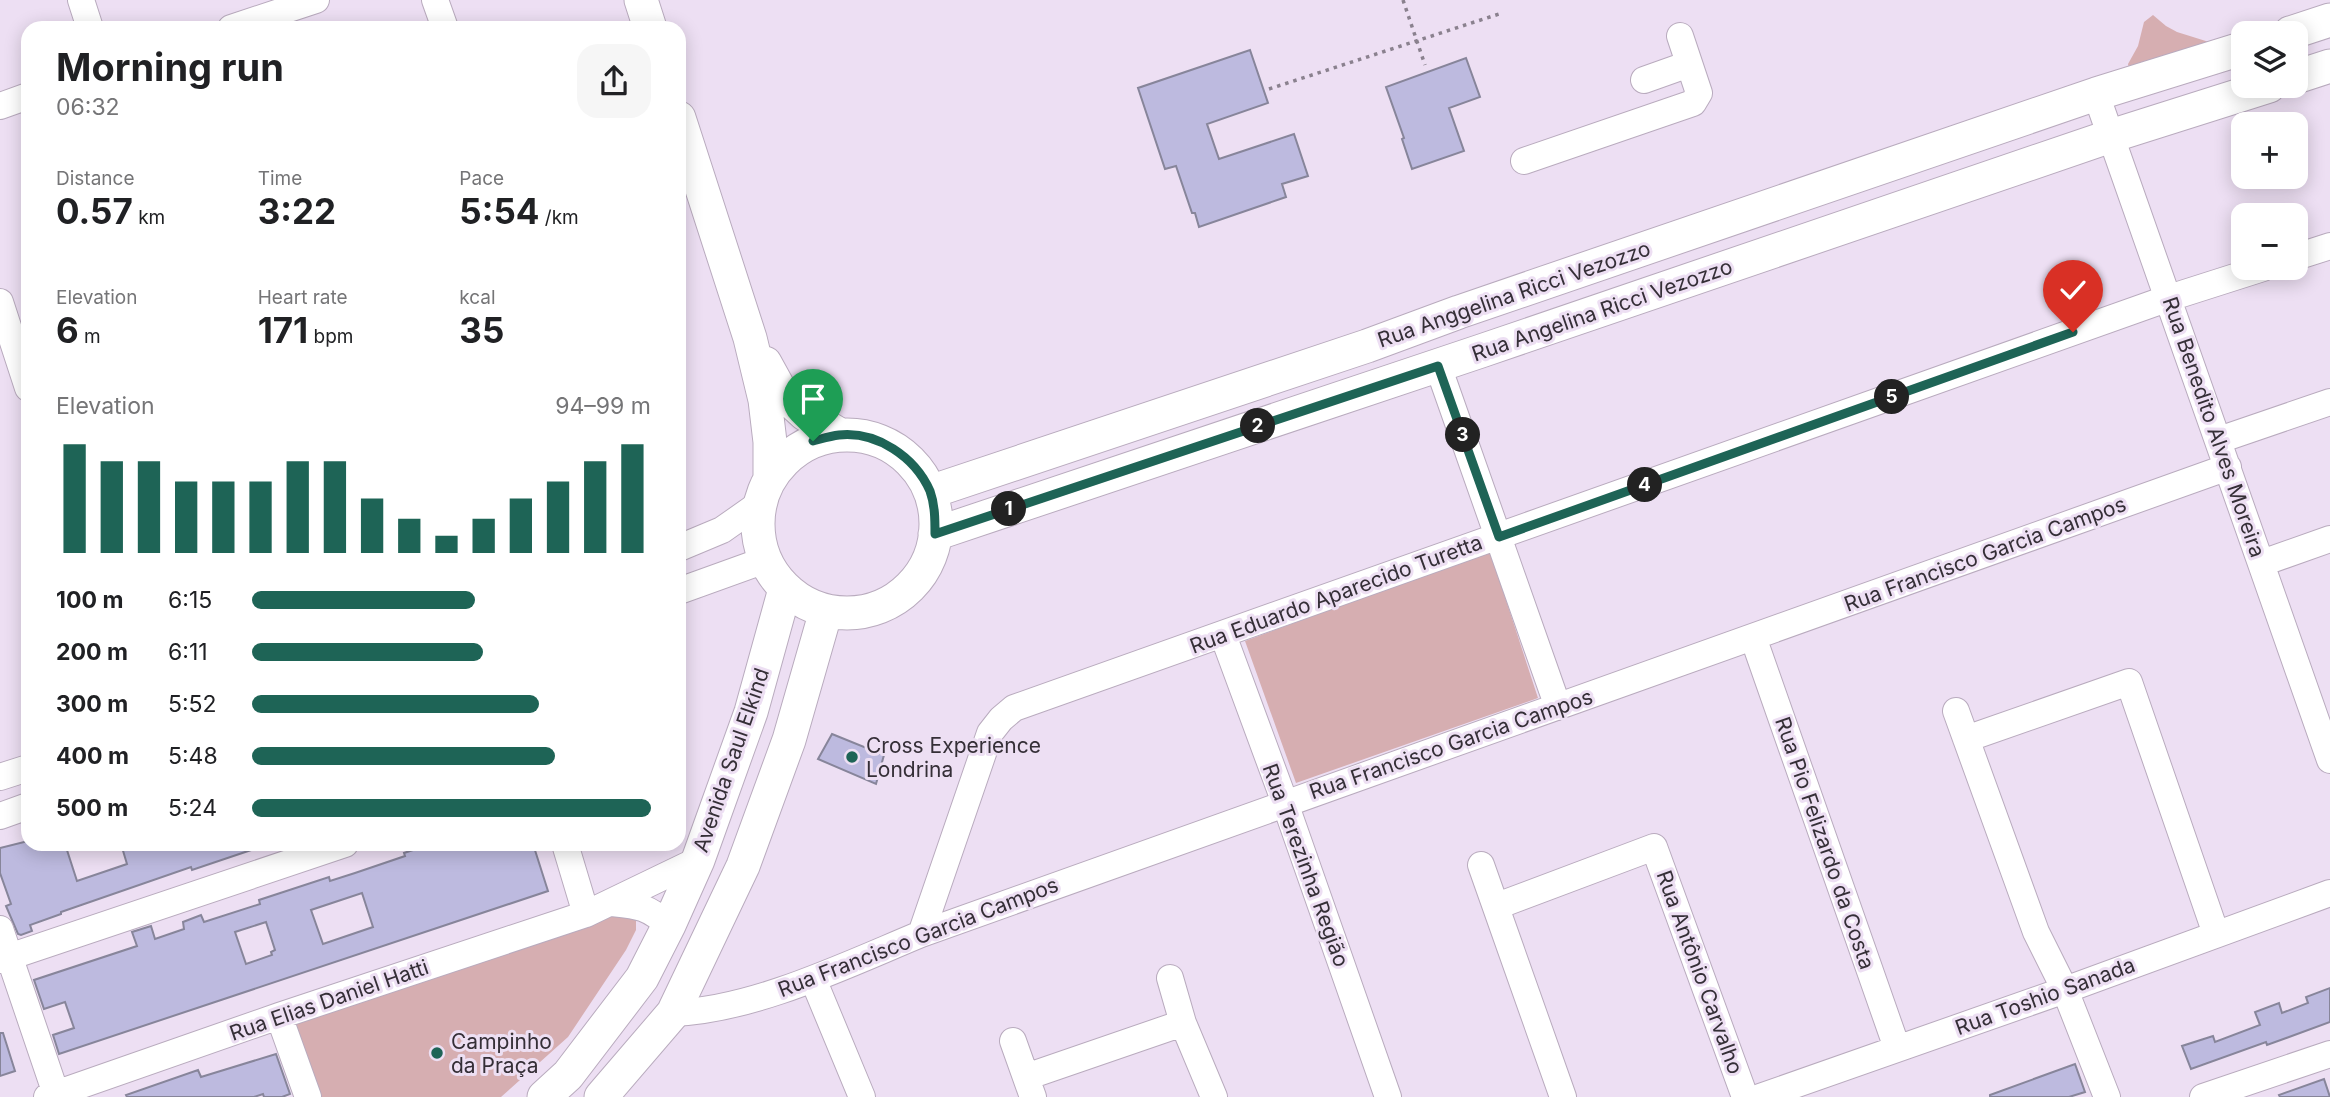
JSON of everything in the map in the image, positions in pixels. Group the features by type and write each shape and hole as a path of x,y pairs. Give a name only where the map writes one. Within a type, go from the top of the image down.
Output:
{"main road":[{"path":"641,0 648,21"},
{"path":"2308,27 2330,20"},
{"path":"2096,94 2231,52"},
{"path":"2308,73 2330,66"},
{"name":"Rua Anggelina Ricci Vezozzo","path":"930,492 1367,346 1467,309 2096,94"},
{"name":"Rua Angelina Ricci Vezozzo","path":"935,534 1438,366 2111,136 2231,98"},
{"path":"686,140 750,338 765,400 770,443 758,533 765,560 785,589 811,606 827,611 851,613 876,608 898,597 916,580 929,558 935,534 935,513 930,492 916,468 894,448 868,437 840,435 813,441 788,456 765,491"},
{"path":"1467,309 1481,351"},
{"path":"750,338 781,392 805,414 840,435"},
{"name":"Avenida Saul Elkind","path":"544,1097 568,1075 642,978 669,925 698,860 751,712 785,589"},
{"path":"601,1097 673,1013 743,866 789,740 827,611"}],"street":[{"path":"81,0 88,21"},
{"path":"265,15 316,0"},
{"path":"435,0 442,21"},
{"path":"1524,161 1693,103 1699,93 1680,36"},
{"path":"1644,80 1689,64"},
{"name":"Rua Benedito Alves Moreira","path":"2096,94 2262,562 2323,717 2330,760"},
{"path":"0,106 21,98"},
{"path":"2308,253 2330,246"},
{"name":"Rua Eduardo Aparecido Turetta","path":"921,934 990,733 1014,708 2231,278"},
{"path":"0,302 21,366"},
{"path":"1438,366 1558,707"},
{"path":"2219,440 2330,402"},
{"name":"Rua Francisco Garcia Campos","path":"673,1013 720,1009 813,979 921,934 2228,467"},
{"path":"686,545 722,530 765,491"},
{"path":"2262,562 2330,539"},
{"path":"686,588 765,560"},
{"name":"Rua Terezinha Região","path":"1223,635 1388,1097"},
{"name":"Rua Pio Felizardo da Costa","path":"1753,637 1897,1048"},
{"path":"1966,739 2129,682 2217,934"},
{"path":"1956,711 2036,932 2065,990 2107,1097"},
{"path":"0,777 21,770"},
{"path":"0,816 21,808"},
{"name":"Rua Antônio Carvalho","path":"1497,906 1654,848 1745,1097"},
{"path":"5,958 324,851"},
{"path":"567,851 586,914"},
{"name":"Rua Elias Daniel Hatti","path":"53,1096 279,1016 586,914 698,860"},
{"path":"1481,865 1563,1097"},
{"name":"Rua Toshio Sanada","path":"1760,1097 2330,893"},
{"path":"611,903 642,906 669,925"},
{"path":"0,929 5,958 53,1096"},
{"path":"1170,978 1183,1023 1214,1097"},
{"path":"813,979 862,1097"},
{"path":"279,1016 308,1097"},
{"path":"1013,1041 1029,1087 1183,1023"},
{"path":"2203,1097 2330,1054"}],"path":[{"path":"1403,0 1425,65"},
{"path":"1269,89 1499,14"}],"shaded area":[{"path":"2153,15 2177,32 2209,42 2129,70 2128,64 2138,46 2144,22"},
{"path":"1490,551 1538,698 1296,783 1245,641"},
{"path":"628,909 636,919 636,930 626,950 568,1037 501,1097 319,1097 292,1023"}],"building":[{"path":"1250,50 1268,103 1207,124 1219,159 1294,134 1308,176 1282,184 1286,197 1199,227 1176,166 1165,169 1138,88"},
{"path":"1466,58 1480,97 1449,108 1464,151 1412,169 1386,87"},
{"name":"Cross Experience Londrina","path":"832,734 884,755 876,784 818,759"},
{"path":"21,843 21,851 67,851 77,881 127,864 123,851 248,851 192,870 191,867 61,912 30,925 32,931 21,935 18,934 6,906 11,904 0,873 0,848"},
{"path":"410,851 535,851 548,891 59,1054 53,1035 74,1028 65,1002 44,1009 34,980 137,946 132,932 151,926 155,939 184,929 183,922 201,915 204,922 329,877 330,881 405,856 404,853","holes":["362,893 373,927 323,944 311,910","266,922 275,950 271,952 272,955 246,964 235,932"]},
{"path":"2330,988 2330,1022 2191,1069 2182,1046 2213,1036 2215,1042 2260,1025 2255,1012 2279,1003 2282,1013 2308,1003 2306,997"},
{"path":"0,1033 3,1033 15,1071 0,1076"},
{"path":"276,1054 290,1094 282,1097 264,1097 263,1094 254,1097 126,1095 198,1070 201,1077"},
{"path":"2075,1064 2085,1092 2069,1097 1990,1097 1990,1095"},
{"path":"2324,1079 2330,1097 2279,1095"}],"place":[{"name":"Cross Experience Londrina","path":"852,757"},
{"name":"Campinho da Praça","path":"437,1053"}],"route":[{"path":"813,441 840,435 868,437 894,448 916,468 930,492 935,513 935,534 1438,366 1499,537 2073,332"}]}
